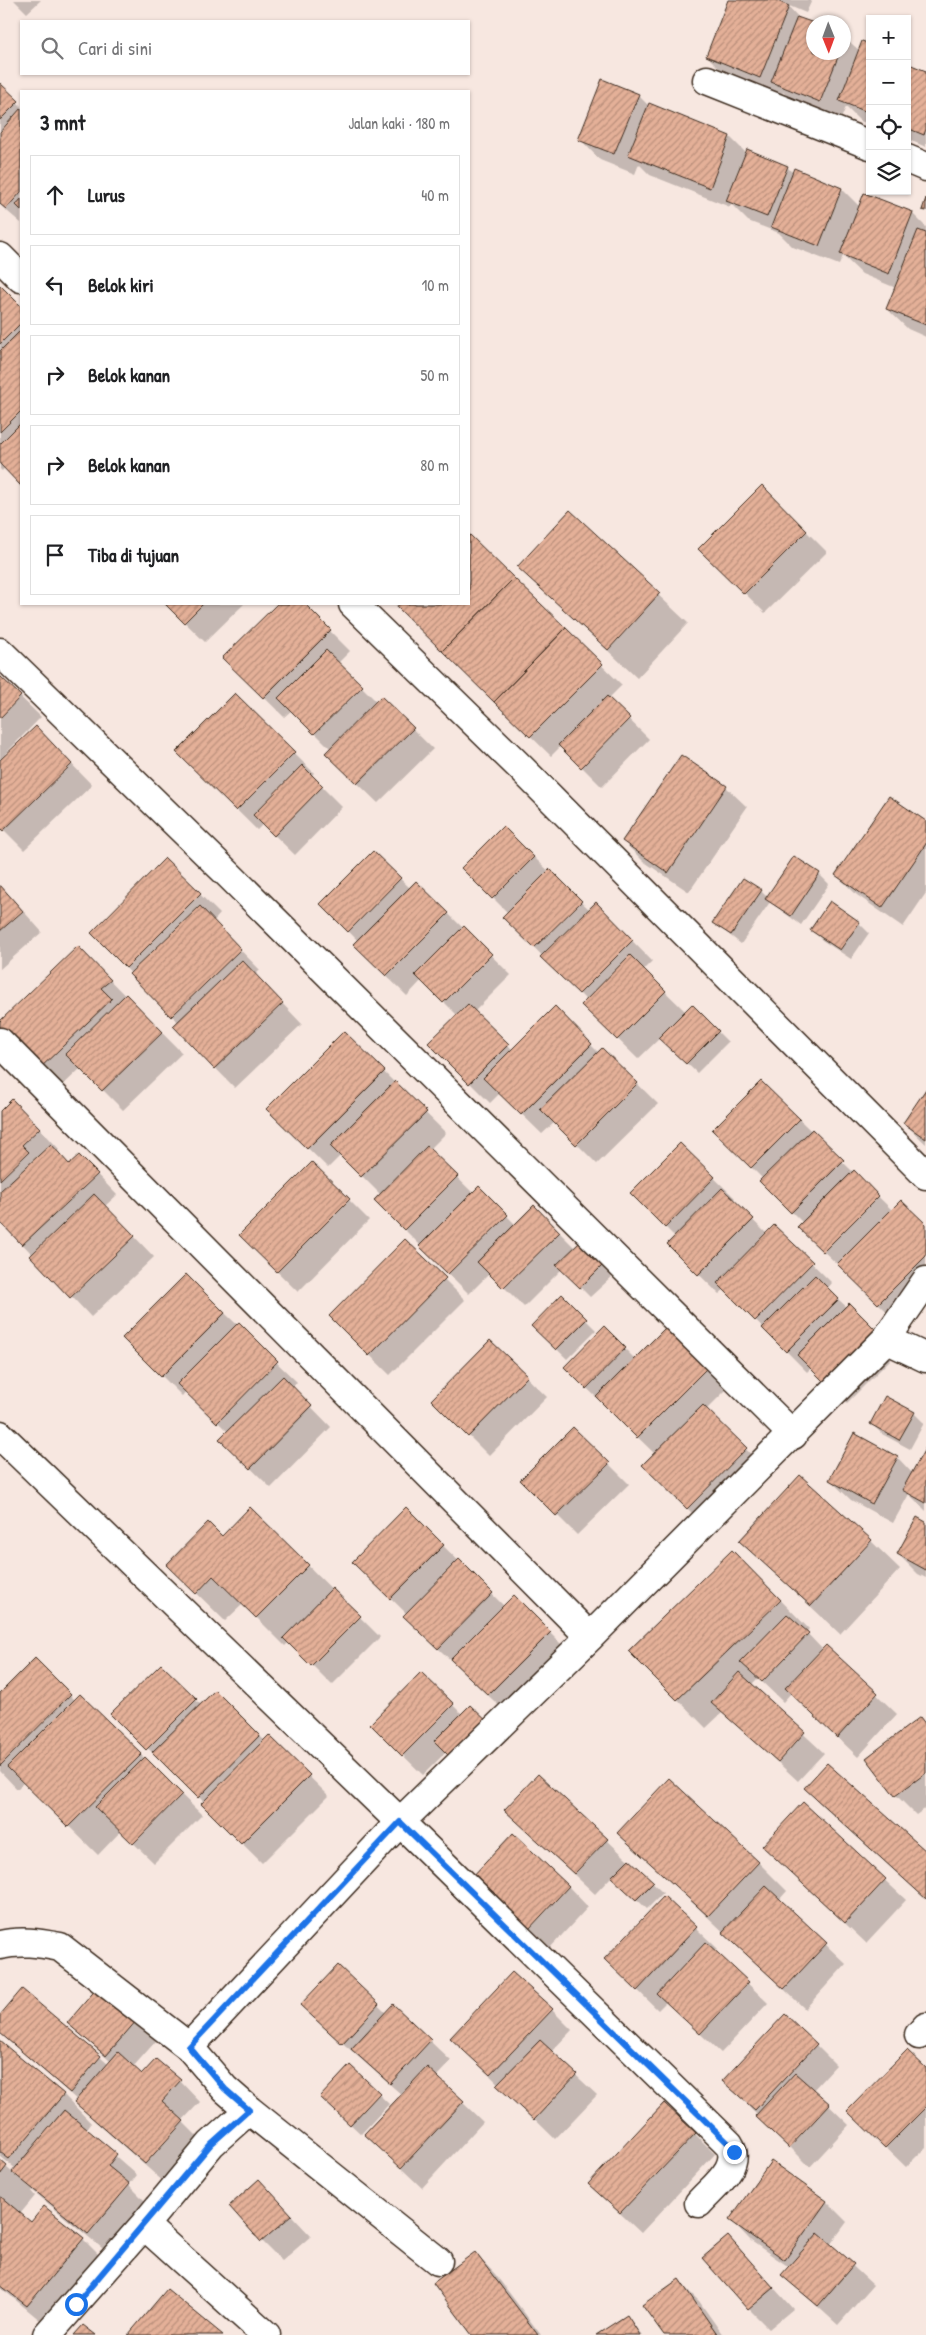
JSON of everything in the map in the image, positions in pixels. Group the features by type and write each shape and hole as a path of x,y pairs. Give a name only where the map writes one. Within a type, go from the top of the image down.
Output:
{"street":[{"path":"707,80 866,143"},
{"path":"911,161 926,167"},
{"path":"0,257 20,277"},
{"path":"354,605 520,767 926,1175"},
{"path":"0,652 230,875 793,1435"},
{"path":"0,1042 590,1637"},
{"path":"189,2047 400,1822 590,1637 793,1435 886,1339 926,1281"},
{"path":"886,1339 926,1358"},
{"path":"0,1435 729,2144 734,2152 733,2165 699,2203"},
{"path":"0,1945 13,1942 37,1942 60,1947 189,2047 225,2089 249,2110 438,2261"},
{"path":"47,2335 144,2225 211,2144 249,2110"},
{"path":"144,2225 266,2335"}],"building":[{"path":"728,0 775,0 789,6 760,78 706,56"},
{"path":"797,17 806,20 806,60 837,60 820,102 771,82"},
{"path":"862,41 866,42 866,111 839,101"},
{"path":"911,65 926,71 926,129 924,135 911,130"},
{"path":"602,79 639,94 614,154 578,140"},
{"path":"0,83 19,101 0,120"},
{"path":"649,103 730,136 710,188 628,155"},
{"path":"20,109 20,193 6,209 0,204 0,132"},
{"path":"747,149 788,166 767,217 726,201"},
{"path":"794,168 842,188 819,246 771,227"},
{"path":"864,193 913,212 889,274 840,254"},
{"path":"926,198 926,211 922,210"},
{"path":"20,200 20,209 16,205"},
{"path":"918,230 926,233 926,325 886,309"},
{"path":"0,285 20,305 20,324 0,344"},
{"path":"20,331 20,412 0,432 0,351"},
{"path":"20,424 20,485 0,464 0,444"},
{"path":"762,485 807,531 744,594 698,549"},
{"path":"570,510 660,593 608,650 517,567"},
{"path":"470,535 514,578 442,651 397,607 398,605 470,605"},
{"path":"514,578 566,628 494,702 442,651"},
{"path":"166,605 202,605 184,623"},
{"path":"276,605 306,605 331,630 263,698 222,658"},
{"path":"566,628 603,664 530,737 494,702"},
{"path":"326,650 363,686 314,734 278,698"},
{"path":"0,676 21,696 0,718"},
{"path":"235,693 295,752 236,811 176,752"},
{"path":"381,696 414,728 357,784 325,753"},
{"path":"607,696 630,718 581,768 558,745"},
{"path":"36,726 72,764 3,831 0,828 0,760"},
{"path":"681,755 727,786 668,873 622,841"},
{"path":"302,765 323,786 274,836 253,815"},
{"path":"889,796 926,821 926,844 882,908 835,875"},
{"path":"503,826 534,857 492,899 461,868"},
{"path":"373,851 401,878 348,932 320,904"},
{"path":"794,856 820,873 791,916 765,899"},
{"path":"165,858 201,893 126,968 91,933"},
{"path":"550,869 582,901 534,948 502,917"},
{"path":"743,878 762,890 731,935 712,923"},
{"path":"416,881 449,913 386,976 353,944"},
{"path":"0,885 23,911 0,931"},
{"path":"830,901 860,922 840,950 810,930"},
{"path":"596,902 633,940 579,994 540,957"},
{"path":"200,906 241,949 171,1017 129,974"},
{"path":"464,926 492,954 443,1003 415,975"},
{"path":"78,946 111,980 101,988 112,999 37,1071 0,1033 0,1021"},
{"path":"630,955 666,991 617,1040 581,1005"},
{"path":"242,960 283,1003 214,1069 173,1026"},
{"path":"126,994 163,1032 102,1091 65,1054"},
{"path":"468,1004 509,1044 469,1084 428,1043"},
{"path":"692,1004 719,1031 686,1064 658,1038"},
{"path":"555,1006 592,1044 521,1115 483,1078"},
{"path":"344,1031 385,1071 307,1149 266,1109"},
{"path":"602,1048 638,1083 576,1145 540,1109"},
{"path":"395,1081 427,1112 361,1177 330,1146"},
{"path":"761,1081 800,1119 751,1168 712,1130"},
{"path":"926,1089 926,1139 903,1123"},
{"path":"12,1099 40,1128 22,1145 29,1152 0,1180 0,1111"},
{"path":"812,1129 844,1160 791,1213 759,1181"},
{"path":"680,1143 715,1177 665,1228 630,1193"},
{"path":"51,1144 69,1164 79,1155 98,1174 22,1245 0,1222 0,1191"},
{"path":"427,1146 458,1176 404,1230 374,1200"},
{"path":"312,1162 350,1199 277,1272 239,1235"},
{"path":"854,1170 879,1196 823,1252 797,1227"},
{"path":"479,1186 508,1215 448,1274 419,1246"},
{"path":"722,1188 754,1219 698,1275 667,1244"},
{"path":"94,1194 135,1236 70,1298 30,1256"},
{"path":"901,1200 926,1224 926,1256 878,1304 837,1264"},
{"path":"534,1205 560,1232 503,1288 477,1262"},
{"path":"774,1225 813,1262 755,1321 717,1283"},
{"path":"405,1239 446,1278 369,1356 329,1316"},
{"path":"580,1242 603,1265 580,1288 556,1265"},
{"path":"186,1274 225,1313 161,1377 122,1338"},
{"path":"815,1275 839,1299 786,1352 762,1328"},
{"path":"562,1294 587,1319 556,1350 531,1326"},
{"path":"849,1303 878,1332 826,1384 797,1355"},
{"path":"239,1322 278,1361 217,1423 177,1384"},
{"path":"604,1326 626,1348 586,1389 564,1367"},
{"path":"667,1326 708,1367 637,1438 596,1397"},
{"path":"490,1340 528,1376 468,1437 431,1400"},
{"path":"283,1376 312,1406 250,1469 219,1439"},
{"path":"885,1396 915,1412 899,1440 870,1424"},
{"path":"703,1405 747,1448 687,1509 642,1465"},
{"path":"573,1427 610,1463 556,1516 520,1480"},
{"path":"854,1433 898,1457 872,1504 829,1480"},
{"path":"926,1447 926,1503 902,1490"},
{"path":"800,1475 872,1540 811,1606 739,1541"},
{"path":"250,1507 309,1565 256,1618 213,1576 196,1594 166,1565 208,1522 222,1536"},
{"path":"406,1507 444,1545 390,1599 352,1562"},
{"path":"917,1517 926,1522 926,1570 897,1554"},
{"path":"732,1550 781,1600 677,1700 628,1651"},
{"path":"459,1559 493,1593 438,1649 403,1616"},
{"path":"332,1588 361,1616 311,1666 283,1638"},
{"path":"514,1595 551,1632 488,1695 450,1659"},
{"path":"787,1614 809,1633 762,1682 740,1662"},
{"path":"826,1645 878,1693 837,1738 785,1688"},
{"path":"35,1658 71,1694 0,1766 0,1693"},
{"path":"161,1664 197,1699 146,1750 110,1714"},
{"path":"421,1672 454,1704 402,1756 370,1724"},
{"path":"739,1672 805,1732 778,1762 711,1703"},
{"path":"215,1690 260,1735 198,1798 152,1752"},
{"path":"80,1694 142,1754 68,1827 7,1767"},
{"path":"470,1705 492,1726 455,1762 434,1741"},
{"path":"920,1717 926,1725 926,1773 895,1796 866,1758"},
{"path":"269,1735 310,1775 241,1844 201,1804"},
{"path":"145,1757 182,1794 133,1844 95,1807"},
{"path":"827,1763 926,1851 926,1899 804,1788"},
{"path":"538,1774 608,1839 574,1874 504,1810"},
{"path":"669,1778 759,1862 708,1916 617,1833"},
{"path":"803,1802 886,1879 845,1923 762,1846"},
{"path":"513,1833 569,1886 528,1930 471,1878"},
{"path":"629,1859 654,1882 636,1900 611,1877"},
{"path":"766,1886 827,1943 784,1989 722,1932"},
{"path":"664,1896 697,1927 637,1991 604,1959"},
{"path":"706,1942 749,1982 700,2034 657,1994"},
{"path":"338,1965 379,2004 342,2044 300,2005"},
{"path":"512,1972 553,2009 490,2075 450,2038"},
{"path":"98,1987 137,2020 106,2056 67,2023"},
{"path":"22,1989 101,2056 70,2093 0,2033 0,2015"},
{"path":"393,2004 431,2040 390,2084 351,2049"},
{"path":"785,2014 817,2044 755,2110 722,2081"},
{"path":"540,2040 577,2074 534,2120 496,2085"},
{"path":"0,2041 64,2094 9,2159 0,2152"},
{"path":"907,2050 926,2068 926,2107 885,2148 847,2111"},
{"path":"118,2052 142,2074 156,2059 181,2080 162,2101 184,2121 145,2164 74,2102"},
{"path":"350,2065 380,2093 350,2125 320,2097"},
{"path":"427,2067 464,2101 401,2168 364,2134"},
{"path":"795,2073 830,2104 789,2148 755,2116"},
{"path":"664,2103 696,2133 620,2213 588,2184"},
{"path":"64,2110 117,2154 108,2166 130,2184 88,2234 12,2172"},
{"path":"0,2160 7,2166 0,2175"},
{"path":"771,2161 827,2201 785,2260 729,2220"},
{"path":"259,2179 292,2215 261,2242 229,2206"},
{"path":"0,2196 31,2222 44,2206 84,2238 27,2306 0,2285"},
{"path":"818,2233 854,2264 818,2306 781,2275"},
{"path":"728,2236 774,2288 748,2310 702,2258"},
{"path":"475,2252 538,2335 472,2335 433,2283"},
{"path":"679,2279 718,2335 664,2335 642,2305"},
{"path":"167,2289 223,2335 128,2335"},
{"path":"627,2315 640,2335 596,2335"},
{"path":"83,2325 96,2335 74,2335"}],"route":[{"path":"76,2304 211,2144 249,2110 225,2089 189,2047 400,1822 729,2144 734,2152"}]}
